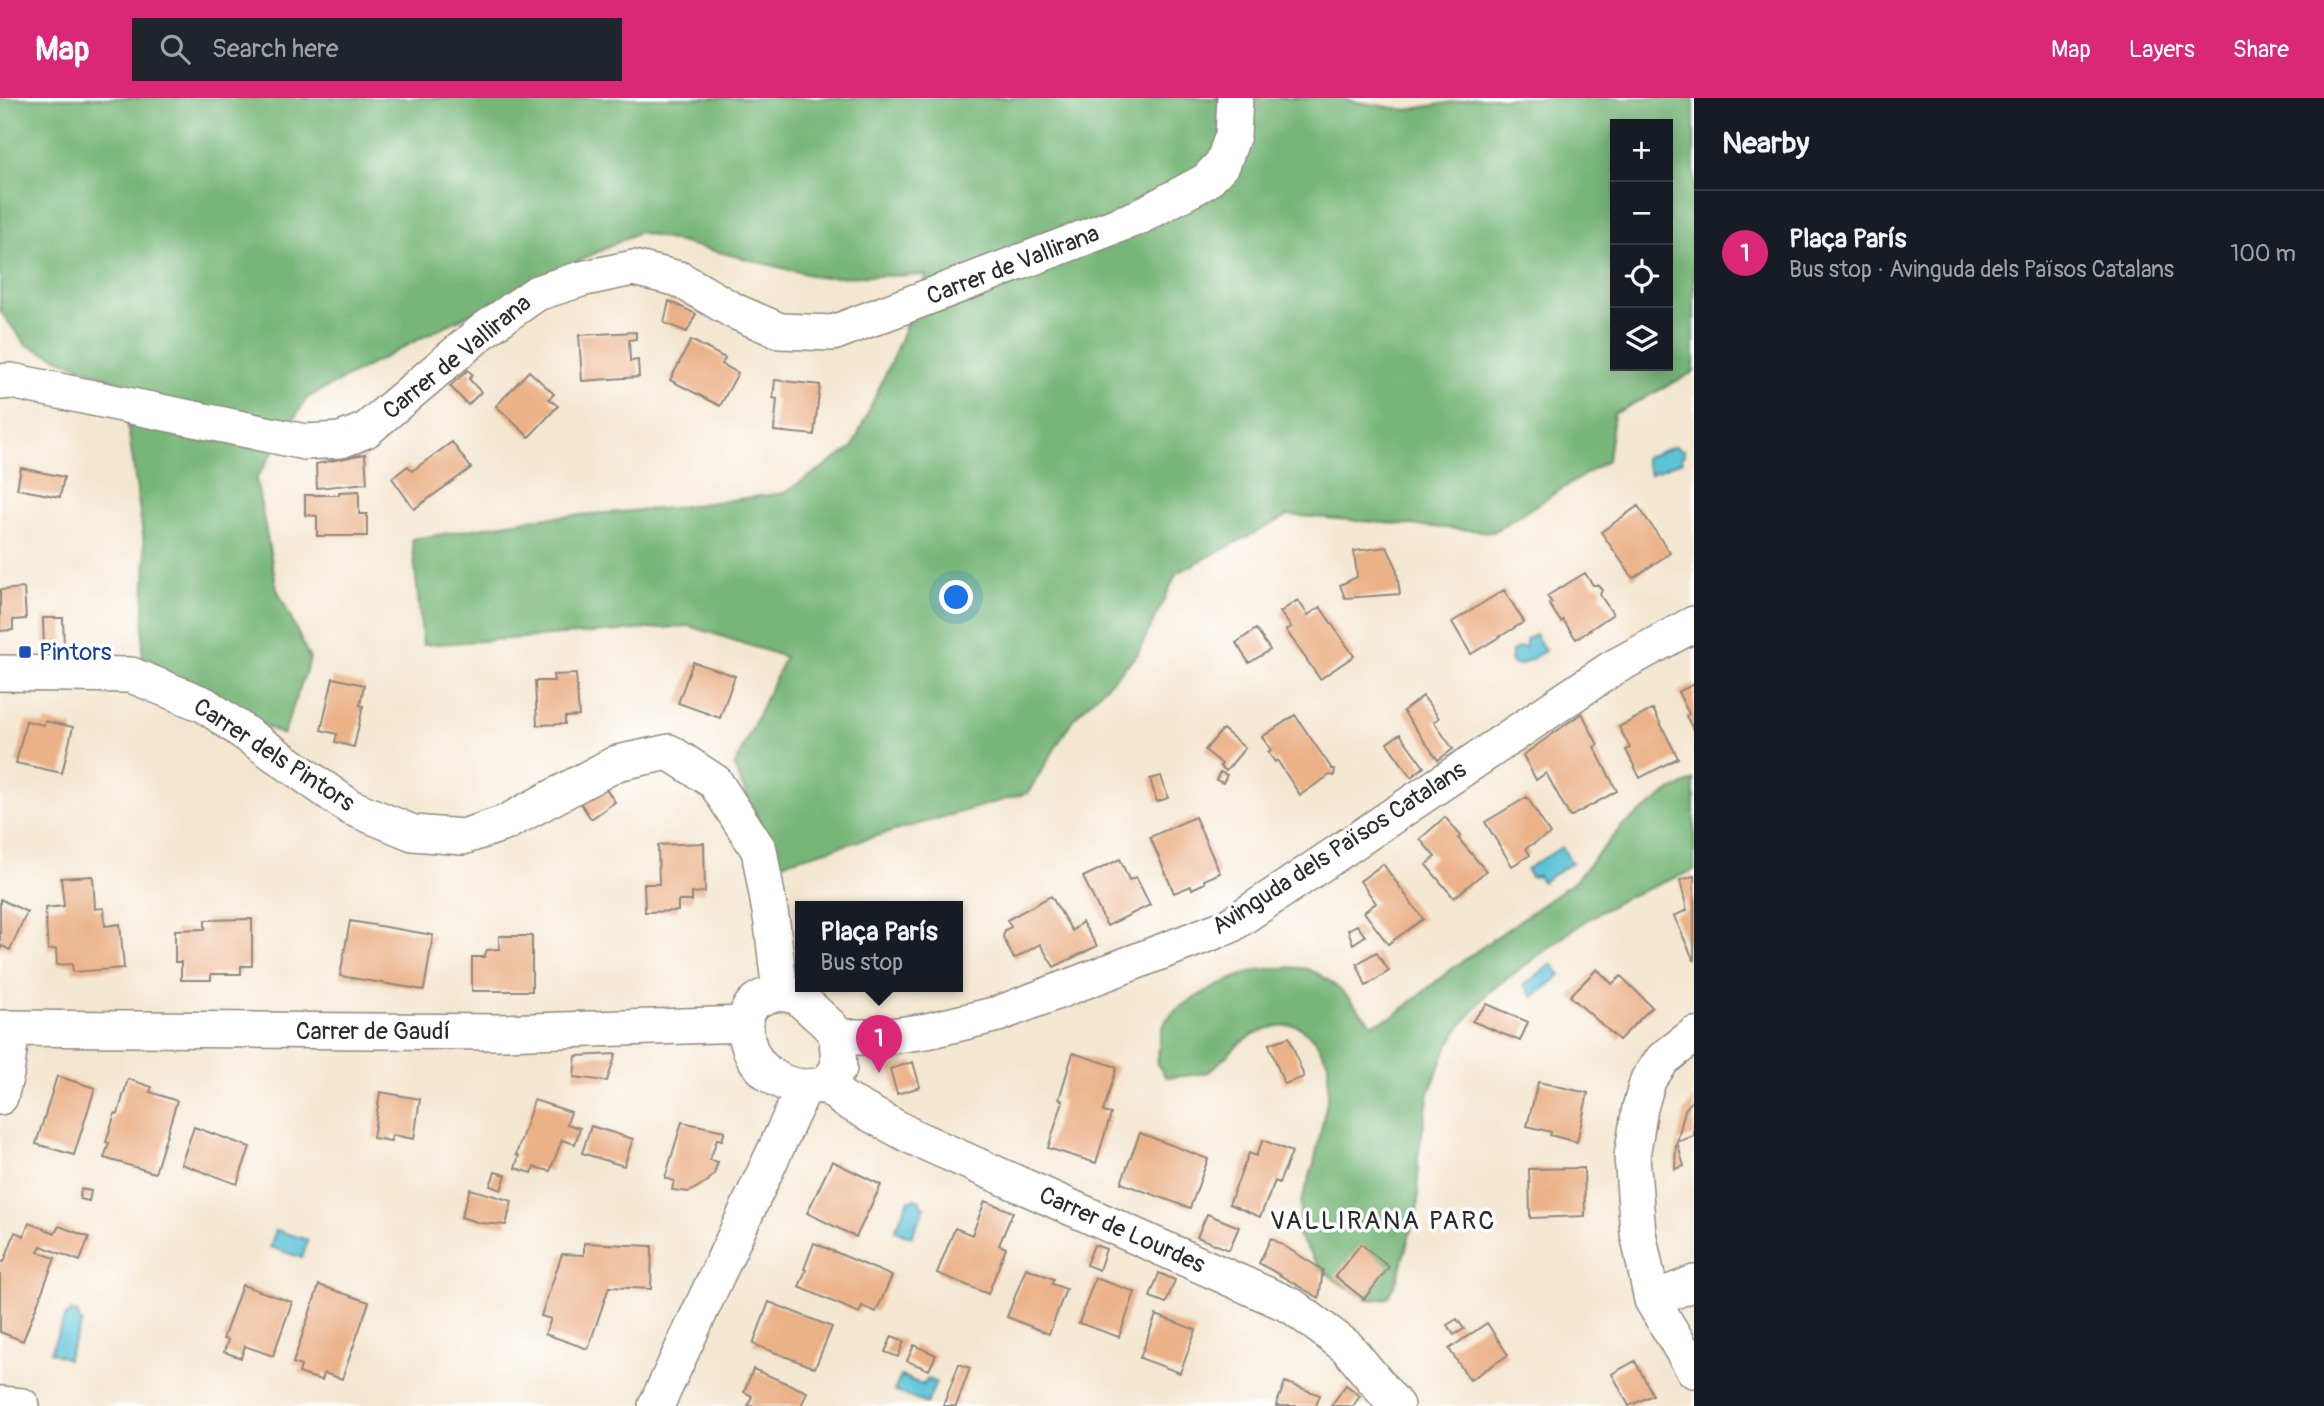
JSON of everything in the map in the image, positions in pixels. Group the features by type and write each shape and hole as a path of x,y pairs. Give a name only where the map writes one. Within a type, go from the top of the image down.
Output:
{"street":[{"name":"Carrer de Vallirana","path":"0,382 11,381 305,442 317,442 341,440 366,430 484,330 537,293 580,279 633,268 679,279 734,310 780,331 833,333 1139,217 1206,181 1223,163 1233,135 1235,98"},
{"name":"Avinguda dels Països Catalans","path":"836,1037 882,1037 927,1031 998,1014 1229,926 1611,669 1694,624"},
{"name":"Carrer dels Pintors","path":"0,673 131,675 205,705 350,807 412,833 463,836 505,823 617,763 669,752 715,782 759,850 772,923 780,993"},
{"path":"656,1406 815,1086 839,1068 836,1037 821,1015 797,996 780,993 765,996 753,1004 747,1013 746,1040 752,1058 777,1080 815,1086"},
{"name":"Carrer de Gaudí","path":"6,1028 501,1032 745,1024"},
{"path":"0,1097 6,1074 6,1028"},
{"path":"1694,1035 1663,1059 1648,1080 1632,1156 1638,1233 1652,1300 1694,1370"},
{"name":"Carrer de Lourdes","path":"815,1086 913,1137 1292,1306 1348,1347 1396,1406"},
{"path":"1652,1300 1694,1283"},
{"path":"0,1404 22,1406"}],"green space":[{"path":"0,98 1334,98 1406,110 1476,98 1694,98 1694,372 1614,414 1608,460 1493,532 1289,515 1177,573 1137,655 1073,719 1028,793 778,864 734,767 785,657 690,626 423,645 412,539 540,518 671,508 784,493 852,448 927,275 818,277 639,232 429,334 307,398 256,479 277,589 310,659 283,735 142,663 146,556 122,384 26,345 0,311"},
{"path":"1694,780 1694,870 1625,898 1585,921 1489,992 1459,1028 1447,1048 1429,1093 1418,1156 1418,1206 1397,1280 1387,1298 1369,1300 1336,1281 1318,1265 1298,1235 1301,1203 1314,1164 1328,1096 1328,1062 1314,1038 1296,1025 1277,1026 1254,1034 1240,1043 1209,1072 1166,1077 1157,1064 1160,1037 1165,1022 1194,998 1222,984 1258,970 1282,968 1307,969 1317,973 1343,992 1372,1024 1394,1016 1450,970 1574,882 1622,826 1672,790"}],"water":[{"path":"1676,446 1684,450 1681,458 1683,461 1650,474 1644,458"},
{"path":"1535,634 1545,651 1521,665 1514,665 1510,660 1512,652 1526,647 1526,640"},
{"path":"1562,847 1572,863 1542,882 1538,876 1531,877 1526,869"},
{"path":"1552,964 1561,975 1533,997 1524,985"},
{"path":"909,1200 920,1200 925,1207 911,1237 895,1230"},
{"path":"276,1230 308,1240 302,1258 270,1247"},
{"path":"71,1311 78,1313 82,1322 67,1359 50,1352 66,1315"},
{"path":"901,1376 923,1385 928,1379 936,1382 927,1404 894,1391"}],"building":[{"path":"669,301 696,314 687,332 664,323"},
{"path":"636,332 636,339 629,340 630,361 638,360 639,377 582,381 579,335"},
{"path":"691,340 725,358 722,364 738,373 720,406 670,380"},
{"path":"468,370 473,375 469,379 481,392 468,405 450,386"},
{"path":"529,371 554,394 549,399 558,406 529,437 496,406"},
{"path":"775,380 820,385 814,435 774,431 777,399 773,398"},
{"path":"452,442 471,468 414,509 392,478 408,466 412,471"},
{"path":"365,454 367,483 317,488 316,464"},
{"path":"21,468 64,477 60,497 17,489"},
{"path":"359,491 359,514 367,514 367,536 317,536 317,516 305,515 305,495 339,495 339,492"},
{"path":"1638,506 1670,553 1633,578 1601,532"},
{"path":"1387,547 1396,566 1400,594 1345,598 1340,585 1357,577 1354,551"},
{"path":"1585,573 1593,585 1598,585 1602,590 1600,595 1613,614 1576,639 1563,620 1561,622 1547,596"},
{"path":"24,588 26,619 13,620 13,630 0,631 0,590"},
{"path":"1504,590 1524,622 1471,654 1452,622"},
{"path":"1298,600 1308,615 1320,607 1354,656 1320,679 1286,630 1291,627 1280,612"},
{"path":"43,618 63,618 64,649 44,649"},
{"path":"1256,629 1270,650 1249,663 1236,643"},
{"path":"693,662 735,676 720,718 678,703"},
{"path":"576,674 579,716 565,717 565,724 537,725 535,681 554,681 553,675"},
{"path":"333,678 364,685 360,705 363,706 354,747 335,742 337,734 321,730"},
{"path":"1694,684 1694,731 1678,692"},
{"path":"1423,696 1439,718 1434,722 1453,749 1438,760 1403,711"},
{"path":"1653,709 1678,758 1640,778 1626,750 1630,748 1619,727"},
{"path":"1582,713 1598,745 1594,747 1617,791 1570,817 1546,773 1536,780 1523,755"},
{"path":"1295,715 1332,769 1335,769 1334,776 1330,775 1300,795 1277,760 1275,762 1268,752 1271,750 1262,737"},
{"path":"26,721 44,725 45,721 73,727 62,773 16,763"},
{"path":"1223,729 1245,748 1226,771 1220,766 1222,764 1205,750"},
{"path":"1400,734 1424,767 1411,777 1387,743"},
{"path":"1220,772 1227,775 1223,783 1216,780"},
{"path":"1161,776 1168,798 1157,802 1150,779"},
{"path":"602,783 615,802 591,819 578,799"},
{"path":"1527,797 1550,834 1526,848 1530,855 1512,866 1485,822"},
{"path":"1195,817 1220,873 1192,889 1191,886 1174,893 1150,837"},
{"path":"1445,817 1461,836 1458,838 1486,871 1454,898 1426,865 1435,857 1420,839"},
{"path":"704,843 705,892 692,893 692,901 678,901 678,911 645,912 644,884 659,884 658,845"},
{"path":"1120,859 1129,880 1136,877 1150,905 1107,926 1083,877"},
{"path":"1383,864 1423,919 1388,944 1364,912 1376,903 1360,881"},
{"path":"93,876 95,909 104,908 105,926 120,924 124,968 73,972 72,964 57,965 56,949 48,950 45,908 64,906 61,878"},
{"path":"1694,876 1694,961 1674,916 1687,910 1680,880"},
{"path":"1051,896 1072,931 1082,922 1097,946 1054,967 1040,944 1014,959 1003,937 1005,930 1011,927 1007,920"},
{"path":"0,899 27,912 10,950 2,946 0,951"},
{"path":"252,919 252,966 241,966 241,974 211,974 211,980 181,980 181,962 175,962 175,930 205,929 205,920"},
{"path":"350,921 433,935 424,990 340,976"},
{"path":"1357,925 1365,936 1353,944 1348,930"},
{"path":"499,936 532,936 532,991 472,991 472,957 484,957 487,950 499,949"},
{"path":"1376,952 1389,971 1366,986 1357,964"},
{"path":"1597,969 1612,984 1621,976 1652,1007 1619,1040 1570,996"},
{"path":"1487,1004 1528,1022 1520,1041 1472,1021"},
{"path":"1289,1037 1304,1077 1284,1084 1269,1044"},
{"path":"1073,1053 1117,1067 1103,1112 1111,1114 1096,1163 1048,1148 1063,1101 1059,1099"},
{"path":"616,1054 607,1081 574,1077 576,1056"},
{"path":"913,1062 920,1087 897,1094 890,1069"},
{"path":"57,1076 95,1088 74,1155 36,1144"},
{"path":"128,1079 152,1087 150,1092 177,1101 155,1173 104,1158 109,1143 106,1142"},
{"path":"1538,1082 1588,1093 1577,1142 1527,1126"},
{"path":"380,1092 420,1099 414,1139 392,1135 391,1141 373,1138"},
{"path":"1694,1098 1694,1136 1677,1142 1685,1110"},
{"path":"534,1100 571,1112 567,1124 580,1128 575,1144 562,1140 550,1171 534,1167 532,1173 515,1168 519,1156 516,1155"},
{"path":"682,1122 725,1131 722,1140 717,1139 710,1160 718,1162 714,1174 708,1181 689,1192 672,1190 674,1181 665,1178"},
{"path":"591,1126 633,1139 624,1166 582,1153"},
{"path":"194,1127 250,1147 237,1184 181,1164"},
{"path":"1140,1133 1208,1159 1190,1208 1121,1183"},
{"path":"1263,1140 1292,1152 1279,1183 1275,1181 1260,1217 1229,1204 1249,1153 1256,1156"},
{"path":"1676,1143 1684,1166 1675,1169"},
{"path":"832,1161 881,1185 856,1237 807,1213"},
{"path":"1584,1168 1585,1216 1530,1218 1529,1169"},
{"path":"495,1172 506,1175 501,1190 490,1186"},
{"path":"81,1189 91,1191 89,1201 80,1199"},
{"path":"470,1189 512,1201 506,1225 480,1223 461,1217"},
{"path":"985,1201 1013,1212 999,1245 1006,1248 988,1294 937,1273 955,1228 972,1235"},
{"path":"1207,1214 1239,1227 1229,1250 1197,1237"},
{"path":"29,1223 55,1233 59,1226 89,1237 80,1261 41,1246 38,1252 55,1258 23,1341 0,1332 0,1261 4,1262 15,1232 24,1236"},
{"path":"1271,1238 1323,1270 1319,1298 1259,1263"},
{"path":"584,1243 652,1246 651,1289 609,1287 588,1349 545,1334 551,1319 541,1316 562,1254 584,1255"},
{"path":"814,1243 892,1276 876,1312 862,1306 859,1313 799,1287"},
{"path":"1361,1244 1389,1267 1364,1299 1335,1276"},
{"path":"1094,1245 1106,1249 1099,1270 1086,1265"},
{"path":"1026,1268 1054,1279 1052,1284 1066,1289 1049,1334 1007,1317"},
{"path":"1159,1273 1175,1280 1166,1303 1150,1297"},
{"path":"1095,1278 1135,1292 1119,1337 1079,1323"},
{"path":"242,1285 292,1302 273,1356 245,1346 241,1358 224,1352 228,1340 223,1339"},
{"path":"319,1285 369,1302 342,1379 324,1373 322,1380 314,1378 299,1373 301,1366 293,1363"},
{"path":"769,1302 832,1327 815,1368 753,1344"},
{"path":"1156,1315 1196,1330 1180,1373 1140,1358"},
{"path":"1457,1319 1464,1329 1454,1335 1447,1325"},
{"path":"1487,1323 1508,1355 1470,1380 1449,1349"},
{"path":"892,1336 904,1341 898,1357 885,1352"},
{"path":"914,1345 936,1355 929,1370 907,1361"},
{"path":"1635,1361 1653,1395 1629,1406 1612,1374"},
{"path":"959,1364 970,1368 956,1406 943,1406"},
{"path":"753,1369 807,1392 801,1406 748,1406 752,1396 744,1392"},
{"path":"1285,1382 1320,1395 1316,1406 1276,1406"},
{"path":"1346,1385 1360,1396 1353,1406 1331,1406"}],"place":[{"name":"Pintors","path":"25,652"},
{"name":"Plaça París","path":"879,1073"}],"district":[{"name":"VALLIRANA PARC","path":"1383,1221"}]}
